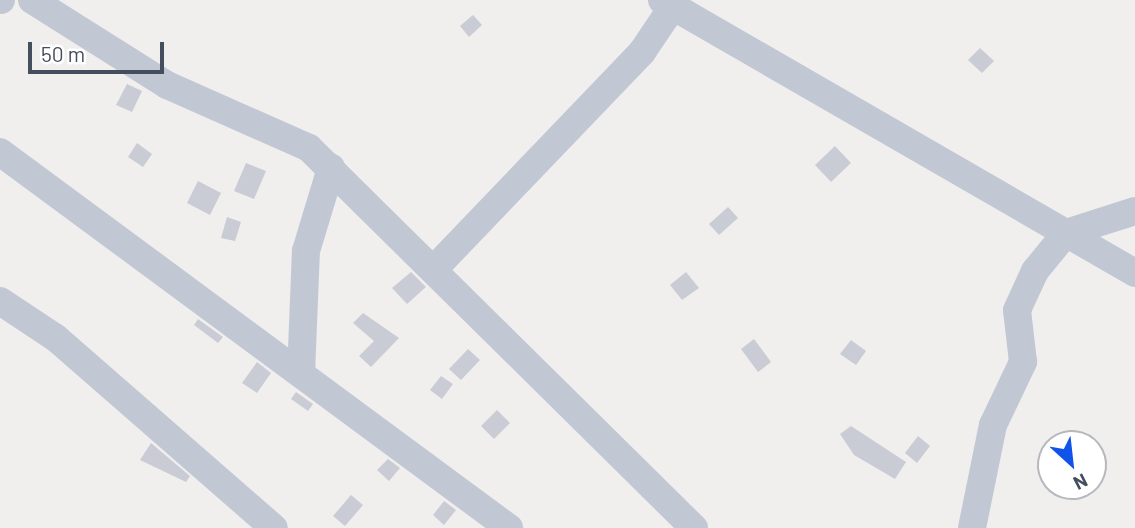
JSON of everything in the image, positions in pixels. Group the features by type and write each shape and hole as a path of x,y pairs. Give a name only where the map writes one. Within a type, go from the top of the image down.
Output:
{"street":[{"path":"32,0 167,85 236,111 309,148 694,528"},
{"path":"433,270 642,52 668,3 1135,273"},
{"path":"0,152 509,528"},
{"path":"301,374 306,251 331,168"},
{"path":"979,522 993,425 1023,362 1017,310 1066,233 1135,211"},
{"path":"0,301 56,338 274,528"}],"building":[{"path":"473,15 482,25 469,37 460,26"},
{"path":"980,48 994,61 982,73 968,60"},
{"path":"127,84 142,91 132,112 116,105"},
{"path":"137,143 152,154 143,167 128,157"},
{"path":"835,146 851,163 831,182 815,165"},
{"path":"246,163 266,171 254,199 234,191"},
{"path":"198,181 221,193 210,215 187,203"},
{"path":"728,207 738,218 719,235 709,224"},
{"path":"227,217 241,222 235,241 221,238"},
{"path":"411,272 426,287 407,304 392,288"},
{"path":"686,272 699,288 682,300 670,285"},
{"path":"363,313 399,338 371,367 359,356 374,341 353,323"},
{"path":"198,319 223,337 218,343 194,325"},
{"path":"754,339 771,362 758,372 741,349"},
{"path":"851,340 866,351 856,365 840,354"},
{"path":"468,349 480,360 461,380 449,369"},
{"path":"257,362 271,373 257,393 242,383"},
{"path":"441,376 453,384 442,399 430,390"},
{"path":"296,392 313,404 308,411 291,399"},
{"path":"497,410 510,423 494,439 481,426"},
{"path":"851,426 906,462 895,479 854,455 840,434"},
{"path":"918,436 930,446 917,463 905,453"},
{"path":"151,443 190,476 186,482 140,460"},
{"path":"388,459 400,468 389,481 377,470"},
{"path":"351,495 363,505 345,526 333,516"},
{"path":"444,501 456,510 444,525 433,515"}]}
